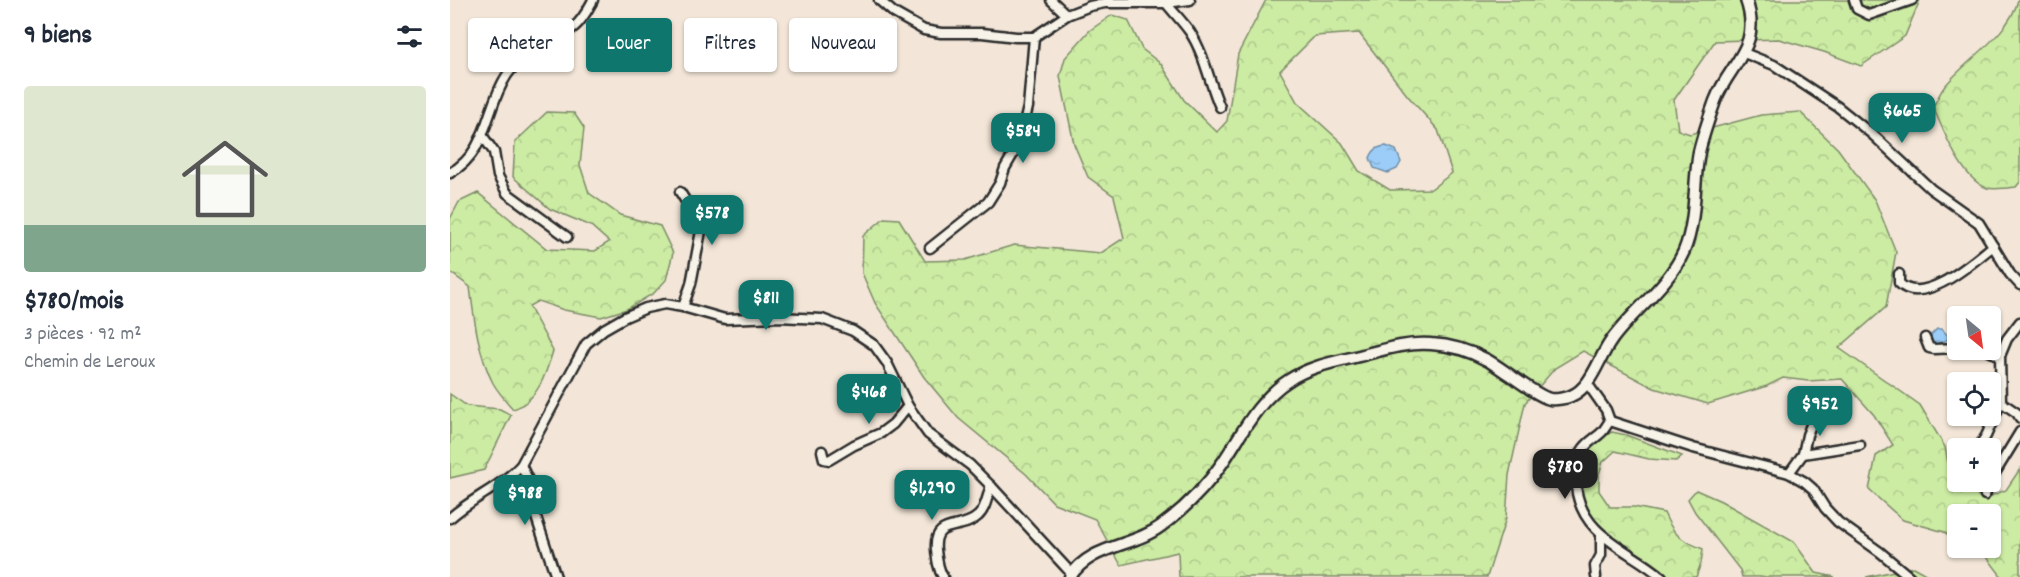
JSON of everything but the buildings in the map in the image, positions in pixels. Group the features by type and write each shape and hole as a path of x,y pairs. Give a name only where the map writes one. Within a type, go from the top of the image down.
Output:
{"main road":[{"path":"1071,576 1086,560 1139,539 1160,527 1206,485 1264,400 1289,380 1317,366 1396,347 1428,344 1468,351 1488,360 1550,399 1570,396 1587,383 1611,341 1661,286 1677,265 1685,249 1690,228 1699,152 1708,119 1716,97 1744,53 1750,34 1746,0"}],"street":[{"path":"450,172 471,157 482,135 497,93 508,73 526,56 574,27 593,0"},
{"path":"879,0 894,13 924,30 1016,37 1034,37 1067,15 1090,6 1105,3 1166,3 1190,0"},
{"path":"1051,0 1067,15"},
{"path":"1854,0 1857,9 1869,15 1912,0"},
{"path":"1166,3 1193,38 1220,107"},
{"path":"930,248 988,202 1000,183 1005,168 1019,144 1029,107 1034,37"},
{"path":"1744,53 1774,65 1838,107 1873,135 1931,189 1979,223 2010,274 2020,285"},
{"path":"482,135 494,152 498,176 507,193 567,237"},
{"path":"680,192 700,224 701,231 691,284 682,307"},
{"path":"1899,274 1899,282 1906,289 1942,283 1953,278 1993,246"},
{"path":"450,518 458,510 511,476 521,465 586,344 603,329 646,308 665,304 725,319 778,317 822,319 854,331 874,345 887,363 908,406 928,434 970,465 1071,576"},
{"path":"2001,354 2007,339 2020,322"},
{"path":"1925,338 1927,346 1934,349 1947,348"},
{"path":"1587,383 1606,410 1610,421"},
{"path":"2001,402 2017,413 2020,418"},
{"path":"822,451 824,459 829,460 854,444 881,434 908,406"},
{"path":"1789,474 1803,454 1815,415"},
{"path":"1610,421 1692,448 1789,474 1806,482 1838,522 1910,577"},
{"path":"1610,421 1602,432 1587,444 1579,458 1576,490 1580,508 1600,535 1662,577"},
{"path":"2001,463 2020,432"},
{"path":"1803,454 1860,445"},
{"path":"521,465 533,490 534,514 556,577"},
{"path":"943,577 939,570 936,548 938,533 943,529 976,519 984,509 991,486"},
{"path":"1596,577 1595,567 1600,555 1600,535"}],"green space":[{"path":"1266,0 1920,0 1905,36 1861,66 1779,39 1715,41 1674,100 1678,130 1690,134 1761,115 1800,112 1838,149 1875,200 1896,252 1886,307 1839,348 1920,405 1945,447 1947,492 1972,492 1983,499 2006,490 2020,469 2020,577 2002,577 1988,558 2001,558 2001,504 1947,504 1947,534 1903,520 1869,490 1876,456 1893,445 1874,415 1842,379 1808,381 1783,378 1767,386 1708,404 1654,388 1583,351 1555,368 1525,403 1509,475 1506,518 1487,577 1179,577 1178,552 1121,565 1095,519 1054,503 1026,474 958,418 924,377 875,303 862,273 863,236 884,218 899,219 925,261 965,260 1014,245 1101,253 1124,238 1114,196 1088,177 1074,144 1060,76 1065,58 1089,31 1112,15 1128,20 1142,49 1161,64 1184,100 1217,132 1227,121 1238,54","holes":["1359,33 1407,95 1438,130 1452,173 1431,189 1390,190 1359,171 1342,143 1297,102 1280,71 1315,36"]},
{"path":"2020,0 2020,182 2016,187 1990,189 1978,183 1961,165 1933,107 1945,86 2006,24"},
{"path":"547,112 574,113 584,128 580,165 589,193 620,215 660,226 673,253 666,280 654,293 627,309 601,317 564,310 538,301 529,306 553,351 544,378 534,394 513,409 495,386 488,372 477,336 470,287 450,272 450,219 459,202 478,193 547,249 595,251 609,242 591,226 550,209 513,177 515,142"},
{"path":"450,394 467,406 500,409 511,415 484,470 450,478"},
{"path":"1612,432 1682,456 1676,461 1649,459 1615,451 1603,462 1599,474 1599,491 1610,507 1634,507 1664,513 1679,536 1703,549 1696,577 1664,576 1607,538 1592,521 1581,493 1582,465 1588,452 1598,441"},
{"path":"1696,490 1721,501 1794,542 1816,573 1835,577 1742,577 1740,570 1695,512 1688,499"},
{"path":"1913,567 1931,577 1866,577"}],"water":[{"path":"1386,146 1396,150 1401,162 1397,169 1388,173 1374,168 1370,158 1376,149"},
{"path":"1937,329 1942,329 1947,335 1947,340 1937,344 1931,342 1929,337"}]}
